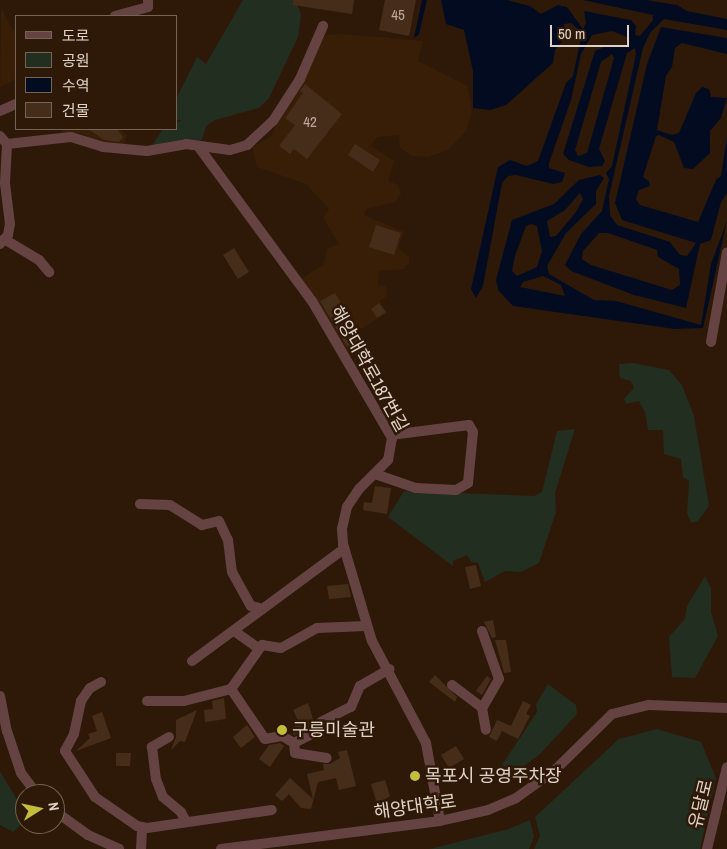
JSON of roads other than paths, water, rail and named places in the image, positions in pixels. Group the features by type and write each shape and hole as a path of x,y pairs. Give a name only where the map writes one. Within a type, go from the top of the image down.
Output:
{"street":[{"path":"119,15 148,7 148,0"},
{"path":"49,272 39,260 2,241 10,224 5,184 4,140 71,137 103,148 125,150 153,151 186,144 230,150 258,138 300,78 323,26"},
{"path":"0,111 15,104"},
{"name":"해양대학로187번길","path":"198,146 312,301 390,435 391,454 375,474 359,489 347,507 342,529 344,549 366,626 426,743 440,821"},
{"path":"711,342 727,252"},
{"path":"375,474 416,488 456,490 468,484 473,432 469,425 390,435"},
{"path":"140,504 170,505 202,525 219,521 228,540 232,572 251,606 263,609"},
{"path":"192,661 344,549"},
{"path":"234,630 257,648 281,648 317,628 366,626"},
{"path":"482,631 499,679 482,708 486,730"},
{"path":"147,701 169,704 231,689 246,670 257,648"},
{"path":"294,743 323,728 321,722 351,707 360,686 389,669"},
{"path":"101,682 90,688 80,701 74,734 65,751 87,790 142,827 272,810"},
{"path":"452,685 482,708"},
{"path":"231,689 260,735 265,739 282,736 294,743"},
{"path":"0,696 7,731 21,772 30,784"},
{"name":"해양대학로","path":"222,849 440,821 488,810 516,798 554,772 612,714 649,705 727,708"},
{"path":"169,737 152,747 156,779 162,797 181,812 186,822"},
{"path":"294,743 295,753 327,758"},
{"name":"유달로","path":"707,849 727,767"},
{"path":"65,818 88,835 119,849"},
{"path":"141,849 142,827"}],"water":[{"path":"422,0 427,0 419,34 414,38"},
{"path":"441,0 507,0 530,6 541,14 558,5 567,7 583,29 586,23 584,11 631,20 636,26 635,35 640,36 653,20 653,15 583,0 646,0 677,5 687,11 727,19 727,30 664,19 650,33 643,48 609,196 610,215 617,225 670,242 680,255 687,256 696,243 622,220 615,203 647,64 661,27 727,38 727,54 682,43 675,48 672,67 666,76 657,130 672,135 679,133 696,93 702,87 709,89 711,97 727,98 721,118 710,131 710,153 693,169 684,168 674,142 659,135 656,136 643,177 649,181 650,186 639,190 636,199 640,205 698,222 716,180 721,176 727,137 727,193 721,202 711,240 700,244 686,308 634,295 571,271 565,265 581,234 602,211 609,179 606,173 612,166 636,54 635,48 627,53 599,149 605,161 602,166 589,167 569,160 563,154 595,51 607,46 626,46 627,37 612,31 592,35 581,54 571,100 549,163 549,168 565,173 562,182 553,184 516,175 508,176 502,183 483,286 476,298 471,289 498,167 510,160 527,166 538,161 566,83 573,76 582,33 571,23 564,24 563,40 555,50 553,63 506,105 490,110 473,108 473,71 464,30 446,24","holes":["612,54 614,58 587,153 578,156 575,150 601,62","599,233 608,233 657,250 658,257 679,269 680,285 672,290 591,265 582,259 583,251"]},
{"path":"600,175 604,178 596,191 596,204 566,233 547,266 549,274 594,300 616,301 701,325 711,264 727,221 703,328 675,329 513,306 498,290 496,280 512,220 554,204 579,180","holes":["580,193 583,199 576,212 556,236 550,237 547,221 565,210","531,224 537,226 542,251 537,267 517,276 512,271 515,256 526,226","543,276 561,285 565,296 520,287 523,282"]}],"place":[{"name":"구릉미술관","path":"282,730"},
{"name":"목포시 공영주차장","path":"415,776"}]}
